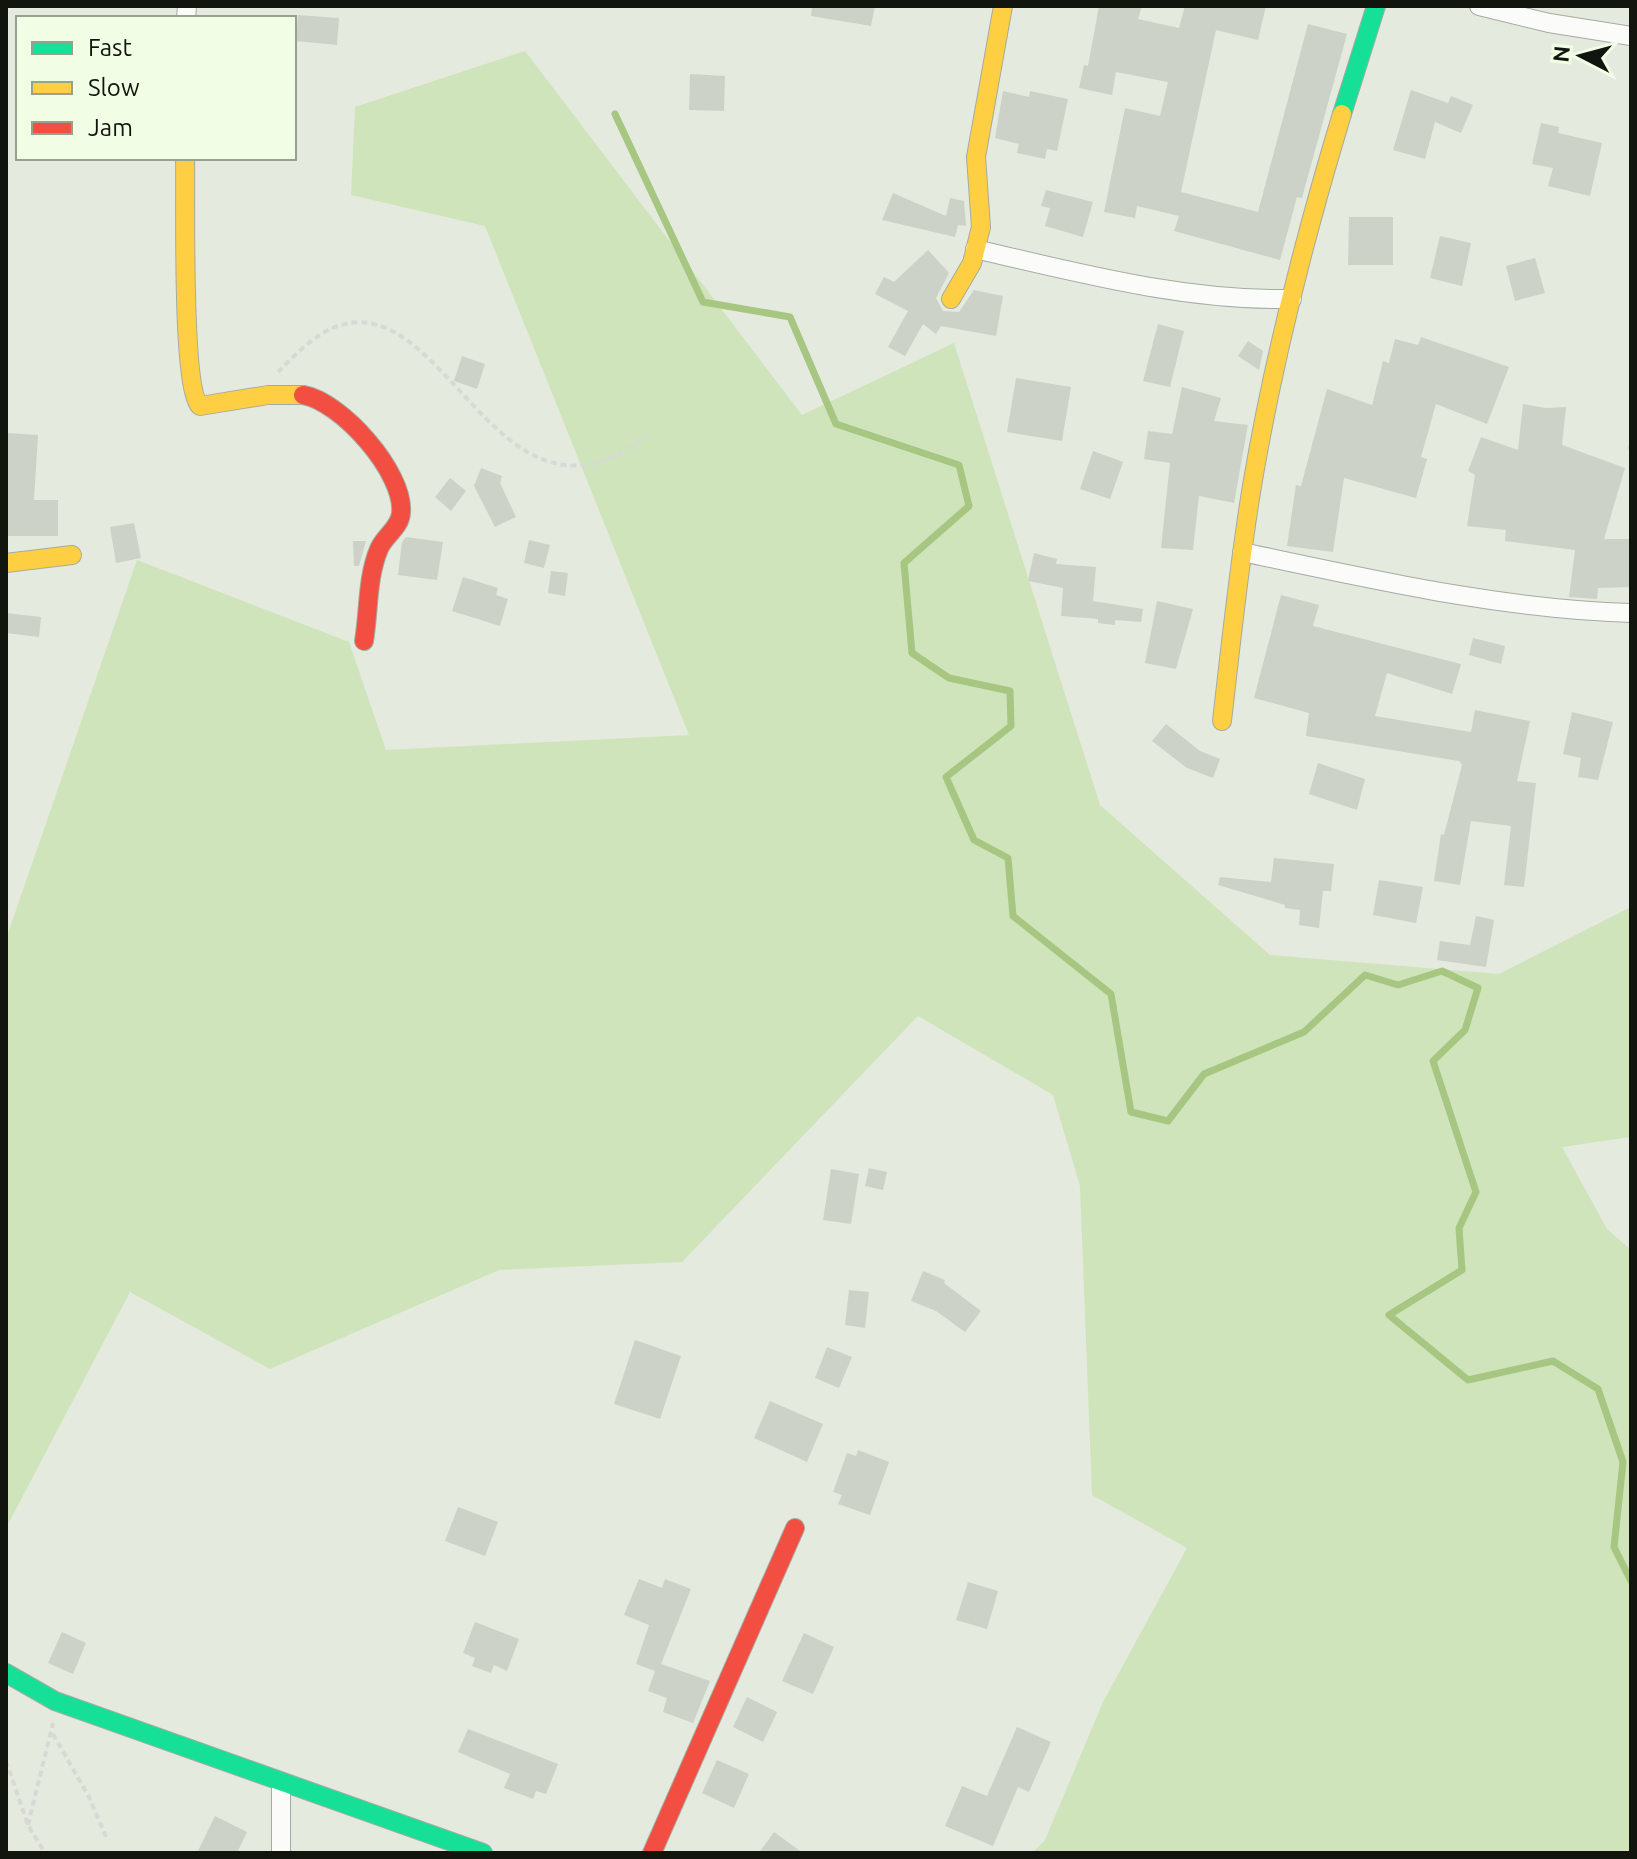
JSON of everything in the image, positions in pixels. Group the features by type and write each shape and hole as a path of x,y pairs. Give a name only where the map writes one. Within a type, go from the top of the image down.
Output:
{"street":[{"path":"951,299 972,263 981,227 976,157 1003,6"},
{"path":"1222,721 1257,452 1321,180 1376,6"},
{"path":"1479,6 1552,14 1631,36"},
{"path":"185,160 190,387 200,406 254,397 309,396 324,404 375,448 401,500 402,515 377,552 364,641"},
{"path":"975,249 1124,283 1212,296 1292,299"},
{"path":"1242,552 1382,582 1542,608 1631,613"},
{"path":"6,563 72,555"},
{"path":"652,1853 795,1528"},
{"path":"6,1673 55,1701 178,1742 483,1853"},
{"path":"281,1782 281,1853"}],"path":[{"path":"254,397 304,348 336,326 372,322 399,330 451,385 522,450 547,462 592,464 622,455 647,435"},
{"path":"28,1825 53,1734 55,1701"},
{"path":"53,1734 89,1797 106,1837"},
{"path":"6,1761 28,1825 45,1853"}],"green space":[{"path":"525,51 802,415 954,343 1100,805 1270,955 1499,974 1631,907 1631,1137 1562,1147 1607,1229 1631,1250 1631,1853 1032,1853 1045,1840 1103,1702 1187,1548 1092,1495 1080,1186 1053,1095 918,1016 682,1262 499,1270 270,1369 130,1292 6,1528 6,939 137,560 349,642 386,750 689,735 485,226 351,195 355,107"}],"building":[{"path":"812,6 875,6 871,26 811,16"},
{"path":"1099,6 1142,6 1138,19 1179,28 1185,6 1266,6 1258,40 1216,30 1181,192 1258,212 1308,24 1347,34 1302,198 1297,197 1280,260 1174,231 1179,216 1137,206 1135,218 1104,212 1125,108 1160,116 1168,82 1116,72 1112,95 1079,88 1084,65 1088,66"},
{"path":"298,15 339,18 337,45 296,41"},
{"path":"690,74 725,76 724,111 689,110"},
{"path":"1411,90 1448,103 1451,96 1473,105 1461,133 1435,122 1425,159 1393,150"},
{"path":"1003,91 1029,97 1030,91 1068,99 1057,151 1047,149 1045,159 1017,153 1019,144 995,138"},
{"path":"1541,123 1559,127 1558,133 1602,143 1590,196 1548,186 1553,168 1532,164"},
{"path":"1046,190 1093,202 1083,237 1045,226 1050,208 1041,206"},
{"path":"893,193 946,216 950,198 964,201 966,226 958,225 955,237 882,220"},
{"path":"1349,217 1393,217 1393,265 1348,265"},
{"path":"1440,236 1471,243 1462,286 1430,278"},
{"path":"928,250 949,273 936,298 943,311 959,312 974,290 1003,296 996,336 941,326 936,334 923,324 905,356 888,347 908,311 875,294 884,277 894,282"},
{"path":"1535,258 1545,293 1515,301 1506,266"},
{"path":"1158,324 1184,331 1170,387 1143,381"},
{"path":"1421,337 1509,367 1487,424 1436,404 1421,457 1427,459 1416,498 1344,478 1333,552 1287,546 1296,485 1301,486 1327,389 1372,405 1383,361 1389,363 1395,339 1418,345"},
{"path":"1248,341 1263,351 1259,370 1238,356"},
{"path":"462,356 485,364 477,389 454,381"},
{"path":"1016,378 1071,387 1062,441 1007,432"},
{"path":"1182,387 1221,398 1214,421 1248,425 1234,503 1199,496 1193,550 1161,548 1170,463 1144,459 1148,431 1172,434"},
{"path":"1523,404 1566,407 1562,445 1625,468 1604,539 1631,539 1631,587 1598,588 1597,599 1569,597 1575,550 1505,541 1506,530 1467,526 1475,475 1468,471 1481,437 1518,450"},
{"path":"6,433 38,435 34,500 58,500 58,536 6,536"},
{"path":"1093,451 1123,462 1110,499 1080,489"},
{"path":"481,468 502,476 500,483 516,517 495,527 474,486"},
{"path":"450,478 466,491 451,511 435,497"},
{"path":"134,523 141,558 116,563 110,527"},
{"path":"406,537 443,542 437,580 398,575 402,542"},
{"path":"529,540 550,545 544,568 524,563"},
{"path":"353,541 366,541 359,566 354,566"},
{"path":"1034,553 1057,559 1056,564 1096,567 1093,601 1143,609 1141,622 1115,620 1115,625 1098,623 1098,619 1061,616 1063,588 1028,581"},
{"path":"551,571 568,573 565,596 548,593"},
{"path":"463,577 498,588 496,595 508,599 500,626 452,611"},
{"path":"1281,595 1319,605 1313,626 1461,664 1452,694 1387,673 1375,716 1471,732 1475,710 1530,721 1517,781 1536,783 1524,887 1504,885 1511,826 1471,821 1460,885 1434,881 1441,834 1444,835 1462,765 1459,761 1306,736 1309,713 1254,698"},
{"path":"1157,601 1193,609 1176,669 1145,663"},
{"path":"6,613 41,617 39,637 6,633"},
{"path":"1473,638 1505,646 1501,664 1469,655"},
{"path":"1572,712 1613,722 1598,780 1578,777 1581,758 1563,754"},
{"path":"1166,724 1200,751 1220,759 1213,778 1187,768 1152,741"},
{"path":"1318,763 1365,779 1357,810 1309,794"},
{"path":"1274,858 1334,864 1331,891 1323,891 1319,928 1299,925 1300,910 1285,908 1285,905 1218,885 1220,877 1271,882"},
{"path":"1379,880 1423,887 1416,923 1373,915"},
{"path":"1476,916 1494,920 1486,967 1437,960 1440,941 1470,945"},
{"path":"869,1168 887,1172 883,1190 865,1186"},
{"path":"831,1169 859,1174 851,1224 823,1220"},
{"path":"923,1271 945,1280 944,1283 981,1311 965,1332 936,1311 911,1301"},
{"path":"849,1290 869,1292 865,1328 845,1325"},
{"path":"635,1340 681,1356 660,1419 614,1404"},
{"path":"827,1347 852,1357 839,1388 815,1378"},
{"path":"770,1401 823,1424 807,1462 754,1438"},
{"path":"858,1450 889,1462 870,1515 838,1504 842,1495 833,1492 847,1453 856,1456"},
{"path":"458,1507 498,1522 485,1556 445,1541"},
{"path":"639,1579 662,1588 665,1579 691,1589 661,1664 710,1681 693,1723 663,1712 667,1698 648,1691 655,1671 636,1664 649,1625 624,1615"},
{"path":"968,1582 998,1591 987,1629 956,1620"},
{"path":"475,1622 519,1639 507,1671 494,1665 491,1673 472,1666 475,1658 463,1653"},
{"path":"62,1632 86,1643 73,1674 48,1663"},
{"path":"804,1633 834,1647 813,1694 782,1681"},
{"path":"747,1697 777,1712 763,1742 733,1727"},
{"path":"1017,1727 1051,1742 1029,1792 1018,1787 993,1846 945,1826 962,1786 987,1796"},
{"path":"468,1729 558,1764 546,1794 536,1791 533,1799 504,1788 510,1774 458,1752"},
{"path":"717,1760 749,1774 734,1808 702,1793"},
{"path":"215,1816 247,1832 237,1853 197,1853"},
{"path":"774,1832 803,1853 759,1853"}],"waterway":[{"path":"615,114 703,302 790,317 836,424 959,465 969,506 904,563 912,653 949,678 1010,691 1011,726 946,777 974,840 1008,858 1013,916 1111,994 1131,1112 1168,1121 1204,1074 1304,1032 1365,975 1398,985 1442,971 1478,988 1465,1030 1433,1061 1476,1192 1459,1228 1462,1270 1389,1315 1468,1380 1553,1361 1598,1389 1623,1462 1614,1547 1631,1581"}],"traffic: fast":[{"path":"1342,114 1376,6"},
{"path":"6,1673 55,1701 483,1853"}],"traffic: slow":[{"path":"951,299 972,263 981,227 976,157 1003,6"},
{"path":"1222,721 1243,545 1260,439 1291,298 1342,114"},
{"path":"185,160 187,329 194,391 200,406 268,395 303,395"},
{"path":"6,563 72,555"}],"traffic: jam":[{"path":"303,395 335,410 352,424 382,460 399,497 400,518 381,544 372,571 364,641"},
{"path":"652,1853 795,1528"}]}
